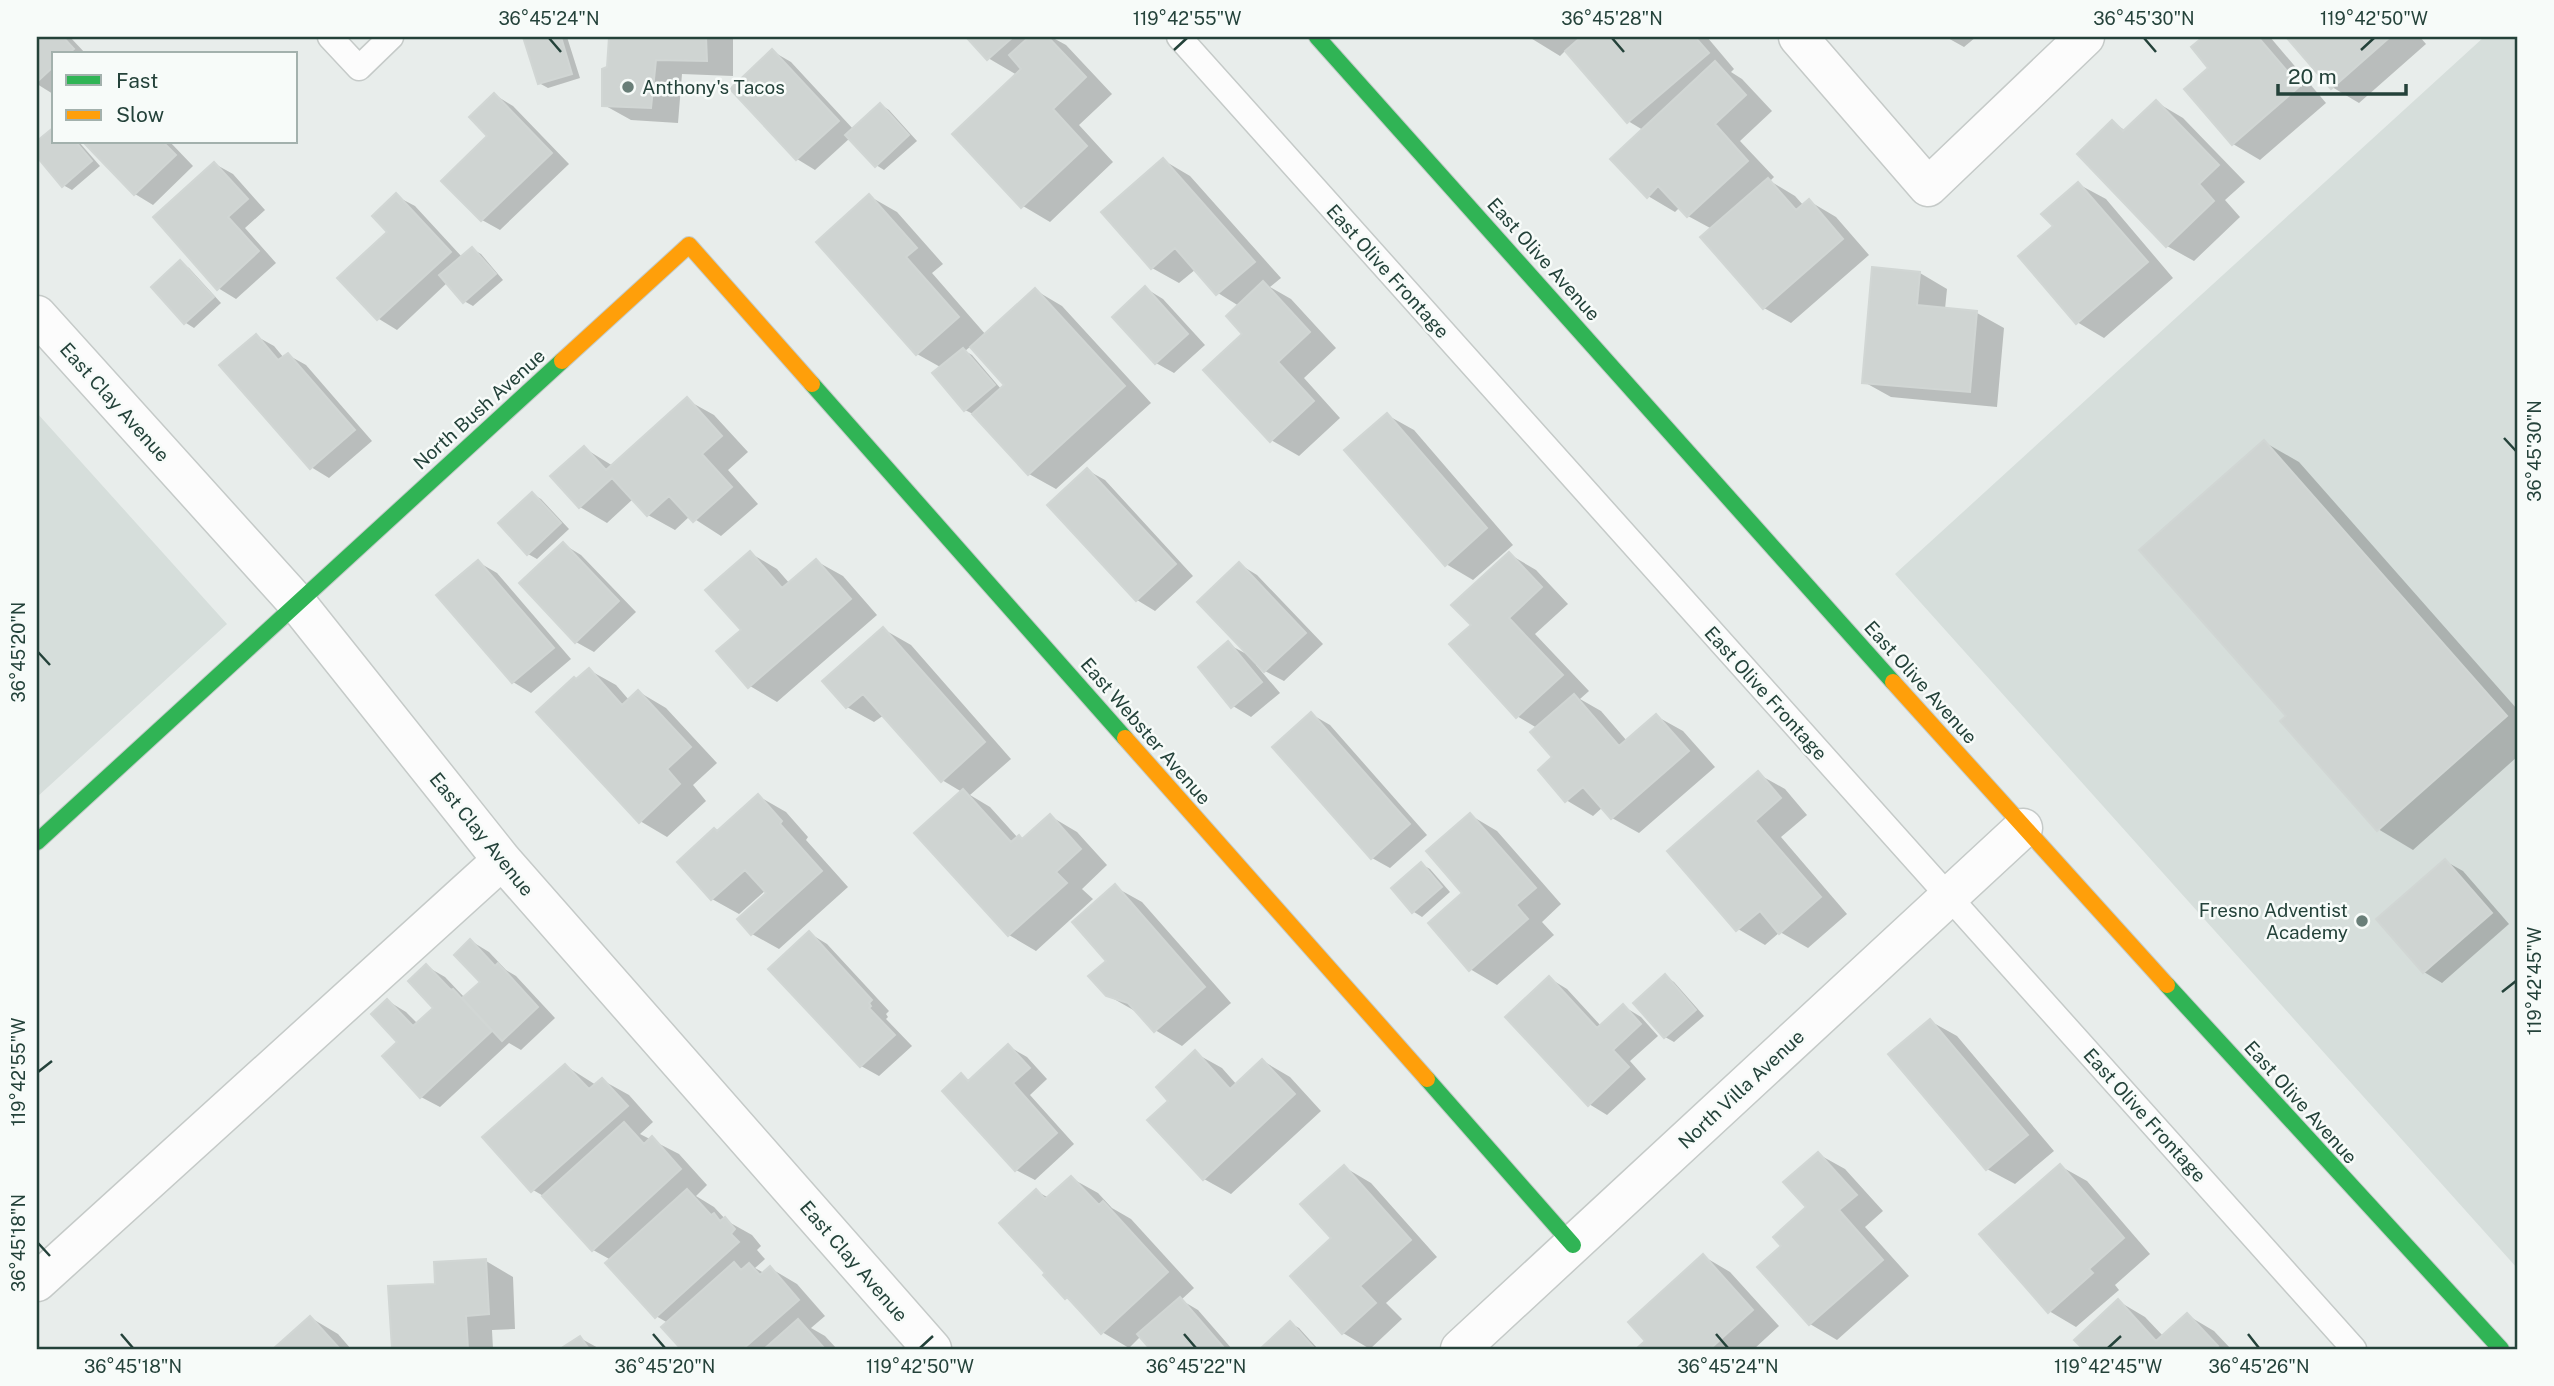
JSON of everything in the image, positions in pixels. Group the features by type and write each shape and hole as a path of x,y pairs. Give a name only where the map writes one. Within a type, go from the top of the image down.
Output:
{"street":[{"name":"East Olive Avenue","path":"1317,37 2023,828 2501,1349"},
{"path":"1798,37 1928,187 2085,37"},
{"name":"North Bush Avenue","path":"37,842 688,245"},
{"name":"East Webster Avenue","path":"688,245 1573,1245"},
{"name":"East Clay Avenue","path":"37,315 297,603 502,860 932,1349"},
{"name":"North Villa Avenue","path":"1460,1349 2023,828"},
{"path":"37,1282 502,860"}],"lane":[{"path":"330,37 359,68 391,37"},
{"name":"East Olive Frontage","path":"1179,37 2354,1349"}],"shaded area":[{"name":"Fresno Adventist Academy","path":"2484,37 2517,37 2517,1268 1895,574"},
{"path":"37,413 227,624 37,797"}],"building":[{"path":"37,37 63,37 74,49 70,52 52,52 52,68 37,82"},
{"path":"523,37 561,37 572,74 538,84"},
{"name":"Anthony's Tacos","path":"609,37 706,37 707,61 656,60 651,108 602,106 602,69 607,67"},
{"path":"966,37 1013,37 987,60"},
{"path":"1029,37 1048,37 1086,77 1053,109 1087,146 1021,208 952,134 1021,69 1009,55"},
{"path":"1581,37 1695,37 1709,53 1627,123 1565,51"},
{"path":"2203,37 2258,37 2300,86 2232,145 2184,89 2208,68 2191,47"},
{"path":"2286,37 2390,37 2331,89"},
{"path":"772,49 839,121 796,160 730,89"},
{"path":"1715,61 1746,95 1715,124 1748,161 1687,217 1658,186 1647,198 1610,159"},
{"path":"494,93 552,153 481,221 441,181 487,136 469,117"},
{"path":"2156,100 2219,165 2199,184 2214,201 2166,247 2077,154 2112,120 2123,131"},
{"path":"880,103 909,135 875,167 845,135"},
{"path":"52,129 52,144 78,144 92,161 62,187 37,157 37,141"},
{"path":"85,144 165,144 176,155 134,195"},
{"path":"1163,158 1255,262 1216,295 1175,248 1151,269 1101,212"},
{"path":"214,162 248,199 228,217 259,251 217,290 153,217"},
{"path":"1768,178 1796,210 1809,199 1843,239 1763,309 1700,237"},
{"path":"2078,182 2148,262 2076,324 2018,256 2053,226 2041,214"},
{"path":"396,193 451,252 377,320 337,278 387,232 372,216"},
{"path":"869,194 917,248 906,257 959,317 916,355 816,242"},
{"path":"472,247 496,274 463,303 439,275"},
{"path":"180,260 214,297 184,324 151,287"},
{"path":"1872,267 1920,272 1917,305 1977,311 1970,392 1862,383"},
{"path":"1263,281 1310,332 1278,362 1314,401 1270,442 1203,370 1242,334 1226,316"},
{"path":"1145,286 1188,334 1155,364 1112,317"},
{"path":"1035,288 1125,386 1028,475 972,414 1004,385 970,347"},
{"path":"256,334 278,360 288,353 355,430 310,469 219,365"},
{"path":"963,348 995,385 964,411 932,373"},
{"path":"687,397 722,436 702,454 732,487 693,522 669,496 647,516 612,478 579,508 550,476 584,446 606,470"},
{"path":"1387,413 1487,528 1445,566 1344,450"},
{"path":"2264,440 2507,716 2377,831 2280,721 2286,716 2139,550"},
{"path":"1087,468 1176,564 1136,601 1047,505"},
{"path":"532,492 561,523 527,555 498,523"},
{"path":"563,542 619,601 575,643 519,583"},
{"path":"750,551 782,588 816,559 851,599 748,688 716,651 741,630 705,590"},
{"path":"1509,552 1542,587 1509,618 1563,675 1516,718 1449,644 1471,625 1451,605"},
{"path":"478,560 554,648 512,683 436,595"},
{"path":"1239,562 1306,633 1264,672 1197,602"},
{"path":"883,627 985,742 941,782 863,694 846,708 822,681"},
{"path":"1228,641 1262,682 1231,708 1198,667"},
{"path":"589,668 622,705 638,690 691,747 667,769 680,784 639,823 536,712 574,677 576,679"},
{"path":"1574,694 1619,746 1656,714 1689,751 1611,819 1583,787 1565,802 1538,770 1552,757 1530,732"},
{"path":"1311,712 1410,824 1371,859 1272,747"},
{"path":"1758,771 1781,798 1755,821 1821,897 1779,934 1760,911 1736,931 1667,851"},
{"path":"963,789 1011,842 1019,835 1022,839 1050,814 1081,849 1056,872 1067,883 1008,936 914,833"},
{"path":"758,794 782,821 780,824 822,871 751,935 737,919 766,893 745,870 711,900 677,862 714,828 717,831"},
{"path":"1470,813 1536,888 1516,905 1528,919 1469,971 1428,923 1462,893 1426,851"},
{"path":"2445,859 2492,913 2423,973 2376,919"},
{"path":"1421,862 1442,887 1412,913 1391,888"},
{"path":"1115,884 1205,987 1154,1032 1128,1003 1106,996 1088,976 1106,961 1072,922"},
{"path":"809,931 872,1000 869,1008 895,1035 860,1067 768,969"},
{"path":"470,939 495,966 498,963 538,1007 502,1041 462,998 480,982 454,955"},
{"path":"426,964 492,1031 420,1098 382,1056 397,1042 371,1014 387,999 413,1026 433,1008 408,981"},
{"path":"1665,974 1696,1010 1664,1038 1633,1003"},
{"path":"1549,976 1597,1028 1623,1004 1641,1024 1613,1050 1629,1067 1588,1106 1505,1017"},
{"path":"1930,1019 2028,1135 1986,1170 1888,1054"},
{"path":"1008,1044 1030,1068 1013,1083 1057,1133 1015,1171 942,1091 961,1073 968,1081"},
{"path":"1195,1050 1230,1089 1262,1059 1295,1094 1203,1180 1147,1120 1168,1101 1156,1087"},
{"path":"565,1064 589,1089 602,1078 628,1106 531,1192 482,1137"},
{"path":"624,1122 644,1144 652,1136 681,1169 592,1251 542,1196"},
{"path":"1818,1152 1857,1195 1839,1210 1883,1260 1809,1325 1757,1267 1781,1246 1773,1237 1806,1207 1783,1182"},
{"path":"2060,1164 2124,1238 2089,1269 2093,1273 2048,1313 1979,1234"},
{"path":"1344,1165 1411,1240 1360,1286 1376,1303 1342,1334 1290,1276 1331,1238 1300,1204"},
{"path":"1071,1176 1099,1205 1103,1201 1168,1272 1101,1334 1067,1297 1065,1299 999,1223 1036,1189 1045,1199"},
{"path":"687,1189 711,1215 714,1213 720,1221 725,1217 735,1229 731,1234 739,1242 655,1318 605,1263"},
{"path":"1703,1254 1753,1310 1710,1349 1636,1349 1645,1341 1628,1322"},
{"path":"486,1259 489,1314 466,1316 468,1349 392,1349 388,1286 435,1284 434,1262"},
{"path":"734,1262 741,1270 749,1263 760,1275 770,1266 799,1300 743,1349 681,1349 661,1327"},
{"path":"1180,1297 1225,1349 1150,1349 1137,1334"},
{"path":"2118,1299 2156,1341 2187,1313 2218,1346 2215,1349 2083,1349 2074,1340"},
{"path":"310,1316 340,1349 273,1349"},
{"path":"798,1319 825,1349 764,1349"},
{"path":"1290,1321 1315,1349 1260,1349"},
{"path":"580,1336 589,1349 560,1349"}],"traffic: fast":[{"path":"1317,37 1893,682"},
{"path":"37,842 562,361"},
{"path":"812,384 1125,738"},
{"path":"2167,985 2501,1349"},
{"path":"1427,1079 1573,1245"}],"traffic: slow":[{"path":"562,361 689,245 812,384"},
{"path":"1893,682 2167,985"},
{"path":"1125,738 1427,1079"}],"place":[{"name":"Anthony's Tacos","path":"628,87"},
{"name":"Fresno Adventist Academy","path":"2362,921"}]}
